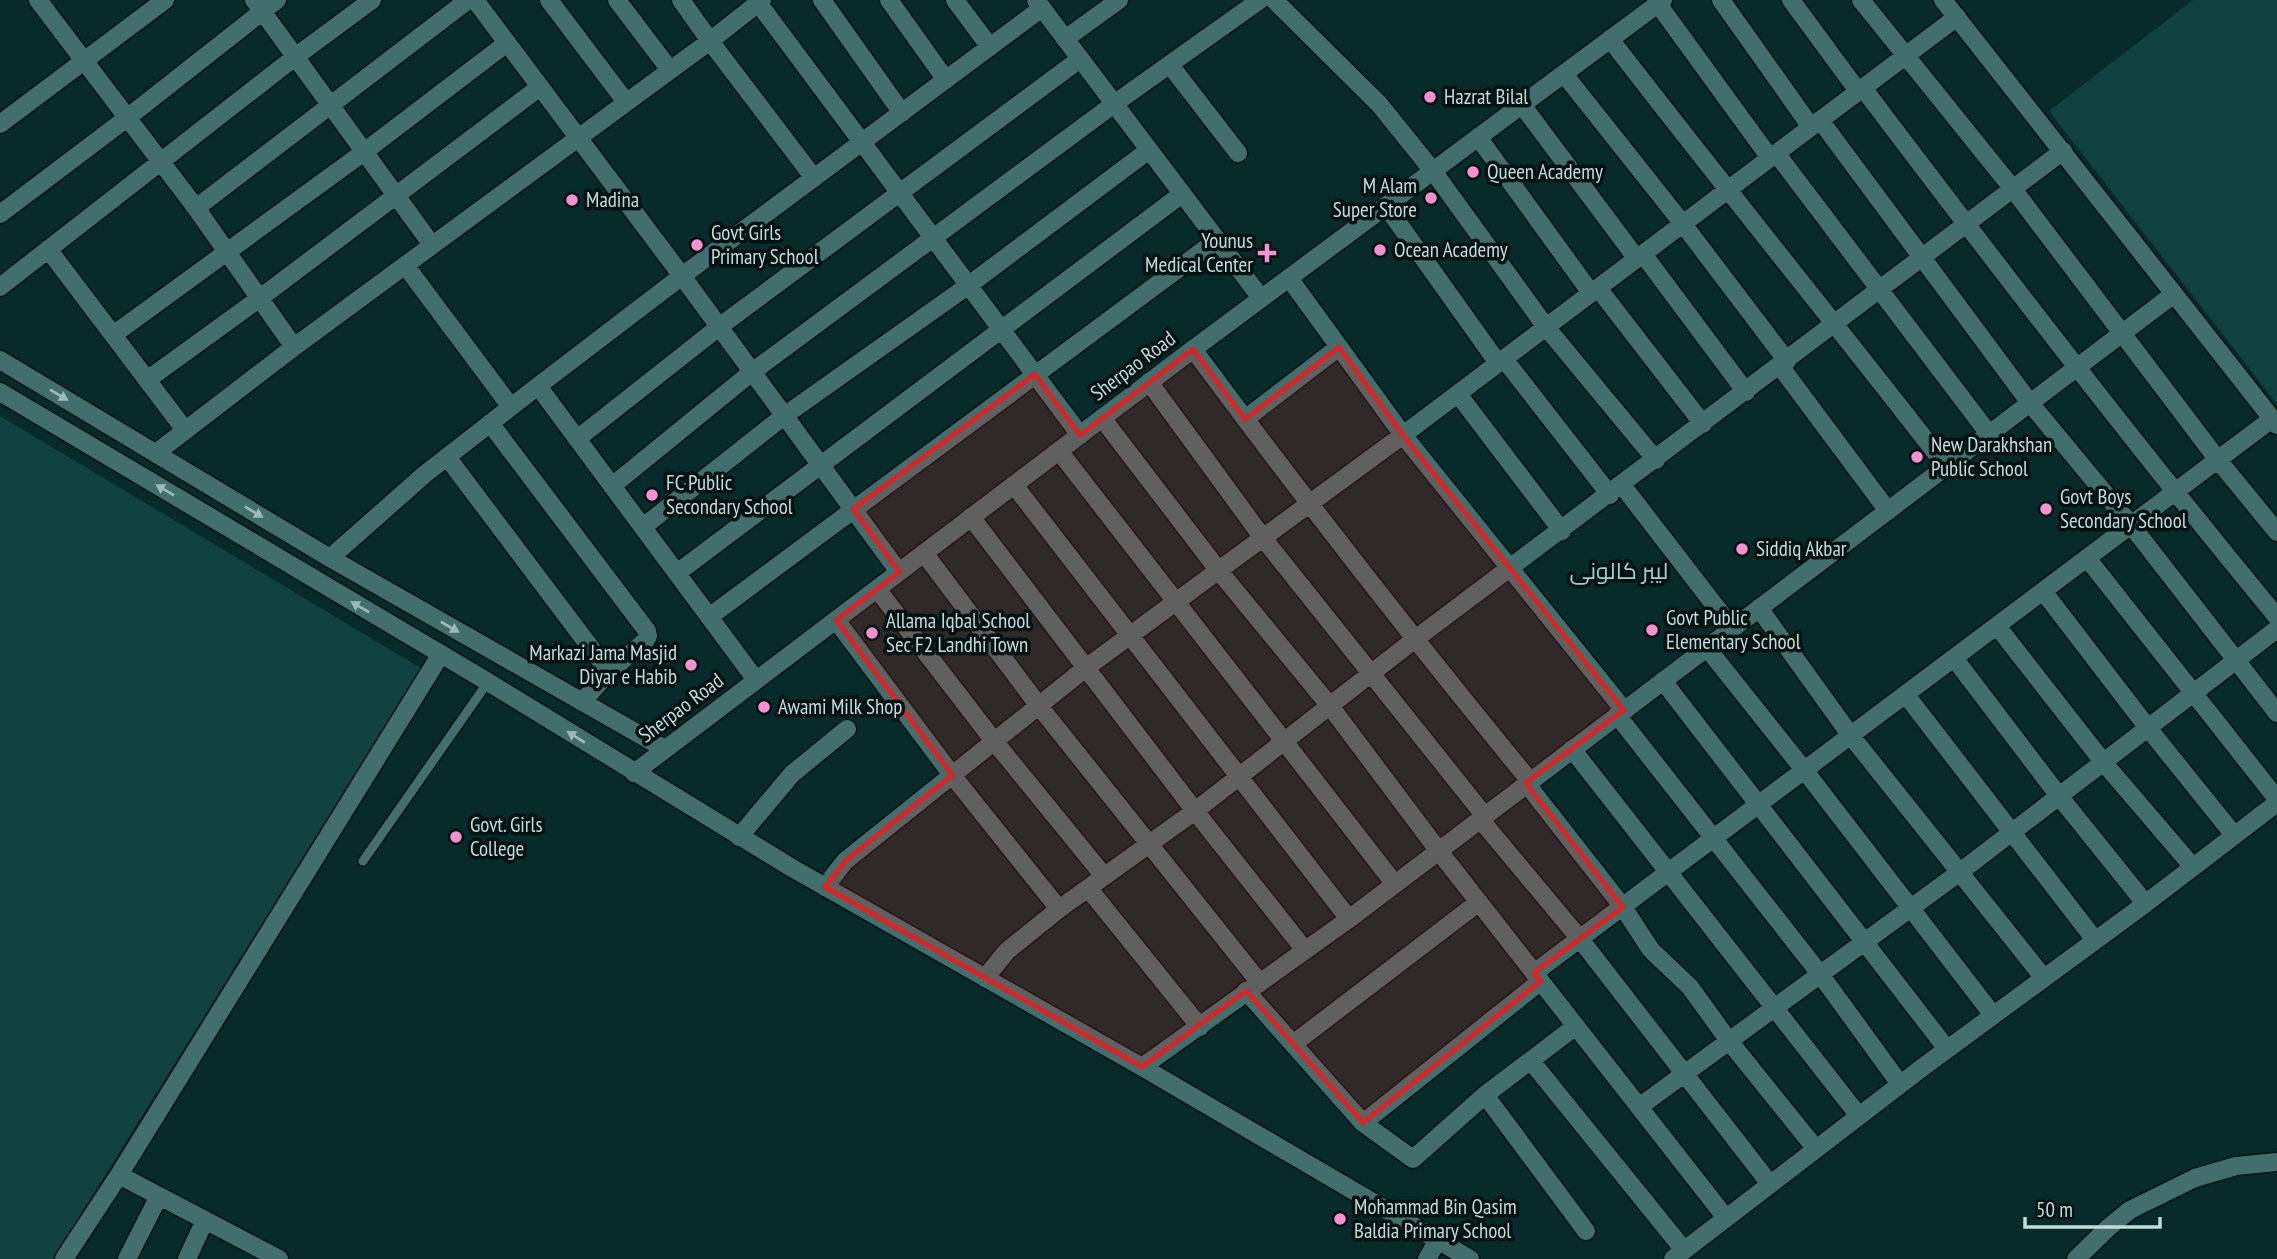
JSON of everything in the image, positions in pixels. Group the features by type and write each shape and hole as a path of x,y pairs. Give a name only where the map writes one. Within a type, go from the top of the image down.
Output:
{"street":[{"path":"38,0 196,208 294,347"},
{"path":"0,124 165,0"},
{"path":"0,214 127,118 258,5 277,0"},
{"path":"0,287 372,0"},
{"path":"196,208 468,0"},
{"path":"475,0 899,572"},
{"path":"549,0 626,102"},
{"path":"617,0 670,70"},
{"path":"681,0 814,177"},
{"path":"822,0 902,113"},
{"path":"889,0 946,80"},
{"path":"955,0 990,47"},
{"path":"1065,39 1119,0"},
{"path":"612,486 752,372 1114,104 1260,0"},
{"path":"1275,0 1379,104 1433,171 1546,327 1656,460"},
{"path":"1721,0 1922,258 2030,403 2131,525 2277,713"},
{"path":"1791,0 2174,492 2277,617"},
{"path":"1861,0 2013,189 2218,460 2277,532"},
{"path":"1363,1123 1580,939 2174,492 2274,422 1943,0"},
{"path":"156,453 294,347 710,41 758,1 1080,435"},
{"path":"1660,2 1773,156 1881,290 1989,434"},
{"name":"Sherpao Road","path":"634,773 1149,382 1660,2"},
{"path":"330,558 490,423 990,47 1039,4 1261,298"},
{"path":"258,5 432,245"},
{"path":"825,887 845,860 1087,667 1458,394 1957,17"},
{"path":"1611,39 1727,191 1836,324 1946,466"},
{"path":"113,335 228,253 507,43"},
{"path":"577,439 719,327 1080,59"},
{"path":"1170,65 1238,153"},
{"path":"1564,74 1683,223 1888,511"},
{"path":"147,380 540,87"},
{"path":"1522,105 1746,392"},
{"path":"1478,137 1594,291 1703,425"},
{"path":"643,527 785,416 969,285 1149,150"},
{"path":"985,978 1007,951 1059,909 1195,811 1414,640 1784,364 2063,151"},
{"path":"677,573 1182,194"},
{"path":"1385,206 1501,361 1616,490 1733,629"},
{"path":"709,617 1217,240"},
{"path":"48,249 185,430"},
{"path":"405,265 511,407"},
{"path":"1289,278 1403,435 1511,569 1714,839 1821,974 1900,1084"},
{"path":"1142,1067 1304,948 1349,919 2174,294"},
{"path":"1245,419 1339,347"},
{"path":"1193,349 1309,505 1528,782 1623,907 1651,950 1690,987 1729,1041 1816,1149"},
{"path":"0,360 330,558 666,749"},
{"path":"1149,382 1263,538 1686,1073 1770,1184"},
{"path":"538,386 756,680"},
{"path":"0,393 488,682 739,837 1142,1067 1470,1259"},
{"path":"1458,394 1562,531"},
{"path":"1102,418 1219,571 1330,706 1438,850 1726,1218"},
{"path":"490,423 647,631 645,642 609,672 582,702"},
{"path":"1059,451 1394,883"},
{"path":"447,457 609,672"},
{"path":"1014,485 1349,919"},
{"path":"971,517 1195,811 1304,948"},
{"path":"924,553 1039,706 1150,844 1293,1044 1363,1123 1413,1158 1485,1095 1576,1026"},
{"path":"1531,1060 1679,1255 1900,1084 2145,904 2277,801 2087,558"},
{"path":"877,589 994,741 1104,876"},
{"path":"2043,591 2234,835"},
{"path":"1759,608 1851,736 2044,978"},
{"path":"836,620 952,775 1059,909"},
{"path":"1997,626 2104,762 2193,867"},
{"path":"1639,1107 1960,873 2277,629"},
{"path":"1707,648 1993,1015"},
{"path":"64,1259 119,1175 441,654"},
{"path":"1954,658 2145,904"},
{"path":"1663,681 1947,1049"},
{"path":"1906,695 2095,940"},
{"path":"739,837 786,779 847,729"},
{"path":"1572,749 1776,1007 1858,1116"},
{"path":"1088,888 1200,1027"},
{"path":"1293,1044 1479,902"},
{"path":"1485,1095 1586,1231"},
{"path":"2077,1259 2130,1210 2195,1178 2236,1166 2277,1162"},
{"path":"119,1175 205,1220 252,1252 279,1259"},
{"path":"127,1259 159,1196"},
{"path":"187,1259 205,1220"},
{"path":"1427,1259 1438,1240"}],"lane":[{"path":"363,861 488,682"}],"highlighted area":[{"path":"1339,347 1403,435 1624,710 1526,783 1623,907 1534,973 1541,981 1363,1123 1246,991 1142,1067 825,887 845,861 952,775 836,620 899,572 853,509 1035,374 1080,435 1193,349 1245,419"}],"shaded area":[{"path":"2193,0 2277,0 2277,404 2049,111"},
{"path":"0,416 421,668 53,1259 0,1259"}],"place":[{"name":"Hazrat Bilal","path":"1430,97"},
{"name":"Queen Academy","path":"1473,172"},
{"name":"M Alam Super Store","path":"1431,198"},
{"name":"Madina","path":"572,200"},
{"name":"Govt Girls Primary School","path":"697,245"},
{"name":"Ocean Academy","path":"1380,250"},
{"name":"Younus Medical Center","path":"1267,253"},
{"name":"New Darakhshan Public School","path":"1917,457"},
{"name":"FC Public Secondary School","path":"652,495"},
{"name":"Govt Boys Secondary School","path":"2046,509"},
{"name":"Siddiq Akbar","path":"1742,549"},
{"name":"Govt Public Elementary School","path":"1652,630"},
{"name":"Allama Iqbal School Sec F2 Landhi Town","path":"872,633"},
{"name":"Markazi Jama Masjid Diyar e Habib","path":"691,665"},
{"name":"Awami Milk Shop","path":"764,707"},
{"name":"Govt. Girls College","path":"456,837"},
{"name":"Mohammad Bin Qasim Baldia Primary School","path":"1340,1219"}],"district":[{"name":"لیبر کالونی","path":"1619,571"}]}
